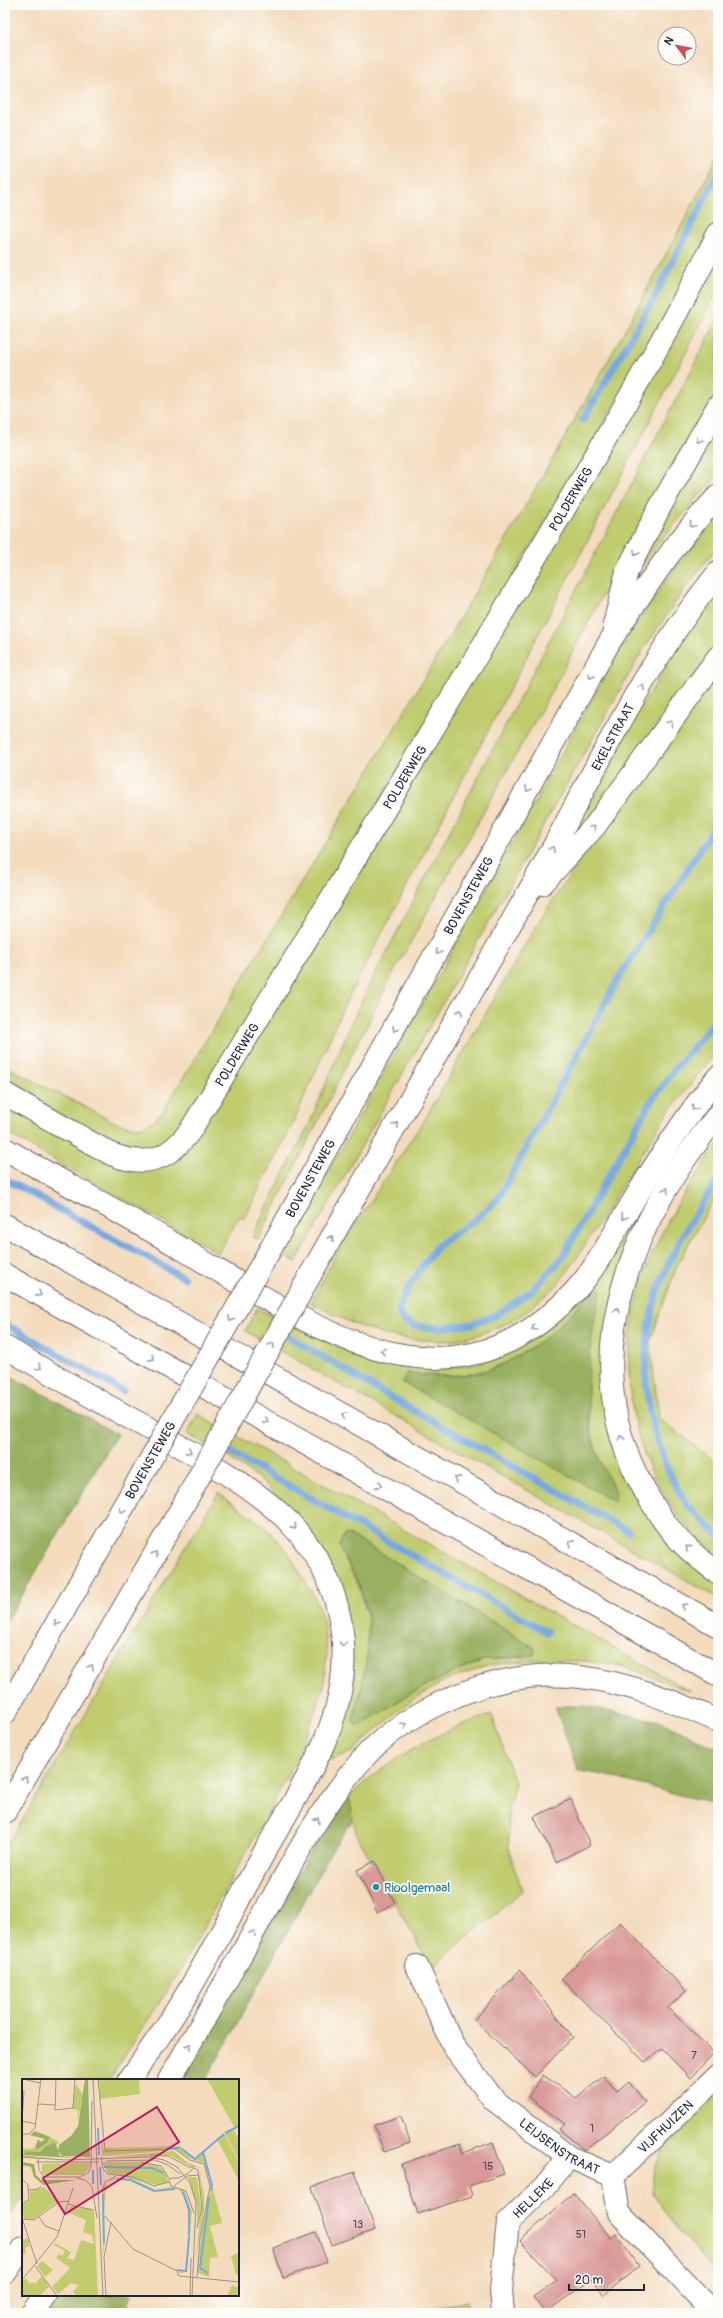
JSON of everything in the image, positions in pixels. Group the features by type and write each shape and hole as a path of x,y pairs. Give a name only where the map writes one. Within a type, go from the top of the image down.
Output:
{"main road":[{"name":"POLDERWEG","path":"5,1094 124,1160 153,1160 166,1155 180,1145 190,1131 424,745 607,438 673,322 718,234"},
{"path":"610,641 626,571 661,505 718,406"},
{"path":"610,641 652,577 703,511 718,496"},
{"name":"EKELSTRAAT","path":"519,908 655,662 697,599 718,573"},
{"name":"BOVENSTEWEG","path":"5,1713 271,1248 610,641"},
{"path":"5,1812 185,1502 312,1272 519,908 595,826 718,657"},
{"path":"5,1149 178,1247 278,1307 338,1336 391,1354 447,1359 467,1356 510,1342 543,1321 576,1290 607,1246 670,1141 718,1078"},
{"path":"718,1115 666,1190 635,1249 624,1278 617,1310 611,1367 611,1396 624,1450 646,1495 682,1544 718,1573"},
{"path":"5,1225 718,1626"},
{"path":"5,1275 718,1675"},
{"path":"5,1348 196,1455 262,1499 287,1519 312,1552 328,1578 340,1614 344,1639 343,1673 334,1715 315,1760 179,2007 130,2079"},
{"path":"170,2079 310,1831 340,1785 361,1760 380,1742 420,1713 454,1697 483,1686 521,1676 548,1674 584,1677 618,1683 646,1692 718,1721"},
{"name":"LEIJSENSTRAAT","path":"417,1966 454,2047 494,2100 569,2157 612,2176 619,2213 714,2313"},
{"name":"VIJFHUIZEN","path":"612,2176 718,2076"},
{"name":"HELLEKE","path":"503,2313 501,2290 508,2222 548,2183 569,2157"},
{"path":"5,2273 22,2249"},
{"path":"32,2313 44,2296"}],"green space":[{"path":"718,156 718,219 672,309 187,1124 159,1151 130,1153 5,1085 5,1066 114,1122 136,1127 152,1121 164,1110 378,756 518,518 587,399"},
{"path":"718,253 718,291 344,1006 294,1121 244,1219 240,1216 218,1253 5,1132 5,1104 155,1168"},
{"path":"718,319 718,390 665,477 555,685 392,975 258,1240 252,1237 309,1125 352,1021 374,976"},
{"path":"718,418 718,475 659,542 633,578"},
{"path":"718,517 718,546 685,588 641,653 296,1262 282,1254 613,662 662,586"},
{"path":"718,592 718,644 585,826 577,820 643,704 679,647"},
{"path":"718,669 718,1050 666,1115 575,1261 557,1285 525,1313 505,1324 478,1335 449,1341 416,1340 385,1335 354,1324 311,1303 337,1252 426,1117 540,919 624,795"},
{"path":"718,1091 718,1102 701,1123 629,1243 607,1411 610,1436 620,1469 638,1503 672,1548 718,1585 718,1598 245,1331 257,1308 336,1345 375,1358 413,1366 452,1367 490,1359 528,1341 566,1312","holes":["601,1291 589,1353 588,1397 593,1440 599,1459 407,1373 449,1375 468,1374 486,1370 520,1356 537,1345 555,1331 571,1313"]},
{"path":"718,1144 718,1192 678,1263 650,1342 659,1419 718,1463 718,1554 688,1527 665,1496 647,1462 636,1426 630,1388 629,1349 635,1310 645,1272 659,1238 697,1174"},
{"path":"594,1287 601,1291 594,1324 589,1365 589,1423 592,1439 602,1466 616,1492 614,1501 402,1382 407,1373 435,1376 455,1376 474,1374 499,1366 538,1343 558,1327"},
{"path":"5,1373 117,1434 5,1624"},
{"path":"198,1414 690,1691 622,1666 584,1661 535,1660 490,1665 447,1680 406,1704 352,1752 330,1760 351,1668 296,1515 258,1478 221,1452 187,1434","holes":["344,1535 352,1536 535,1648 523,1657 484,1660 450,1674 410,1694 357,1727 368,1655 368,1620 359,1586 345,1559"]},
{"path":"218,1493 263,1525 286,1549 315,1598 323,1619 327,1654 323,1689 305,1739 270,1810 172,1983 110,2079 22,2079 22,2198 5,2224 5,1849"},
{"path":"344,1535 352,1536 535,1648 534,1655 484,1660 450,1674 410,1694 357,1727 353,1721 365,1670 368,1619 365,1602 359,1585 339,1546"},
{"path":"555,1706 584,1706 659,1721 718,1749 718,1805 604,1775 578,1771"},
{"path":"492,1715 515,1783 508,1809 509,1850 522,1891 432,1968 359,1839 354,1824 349,1797 379,1771 416,1747 474,1720"},
{"path":"349,1797 353,1819 332,1850 207,2079 183,2079 305,1861 329,1821"},
{"path":"718,2094 718,2264 712,2268 676,2228 652,2193 655,2167 665,2146"},
{"path":"57,2296 131,2296 125,2313 46,2313"},
{"path":"467,2301 471,2313 408,2313"}],"building":[{"path":"571,1799 590,1845 556,1862 534,1817"},
{"name":"Rioolgemaal","path":"375,1861 395,1903 377,1912 357,1870"},
{"path":"620,1922 686,1991 668,2008 714,2053 690,2078 662,2049 645,2062 561,1979"},
{"path":"520,1970 573,2037 535,2077 474,2020"},
{"path":"543,2075 576,2098 604,2076 617,2092 629,2082 645,2102 584,2150 559,2129 565,2124 528,2097"},
{"path":"401,2116 410,2143 384,2152 374,2125"},
{"path":"493,2142 504,2174 469,2186 472,2196 418,2214 401,2164 460,2144 463,2153"},
{"path":"355,2172 375,2230 332,2245 312,2187"},
{"path":"573,2193 611,2238 616,2234 639,2266 604,2295 592,2279 545,2313 533,2297 557,2280 520,2241"},
{"path":"316,2232 327,2262 283,2278 273,2248"}],"waterway":[{"path":"583,420 653,300 718,173"},
{"path":"718,821 620,976 499,1198 477,1218 437,1246 409,1286 399,1307 400,1316 406,1322 415,1326 438,1328 472,1324 498,1314 533,1290 562,1258 650,1103 678,1065 718,1018"},
{"path":"5,1179 184,1278"},
{"path":"718,1180 683,1235 669,1263 658,1291 650,1320 646,1350 646,1382 651,1416 664,1460 684,1500 718,1535"},
{"path":"5,1324 123,1391"},
{"path":"281,1332 402,1404 628,1531"},
{"path":"219,1446 547,1632"}],"place":[{"name":"Rioolgemaal","path":"376,1887"}]}
